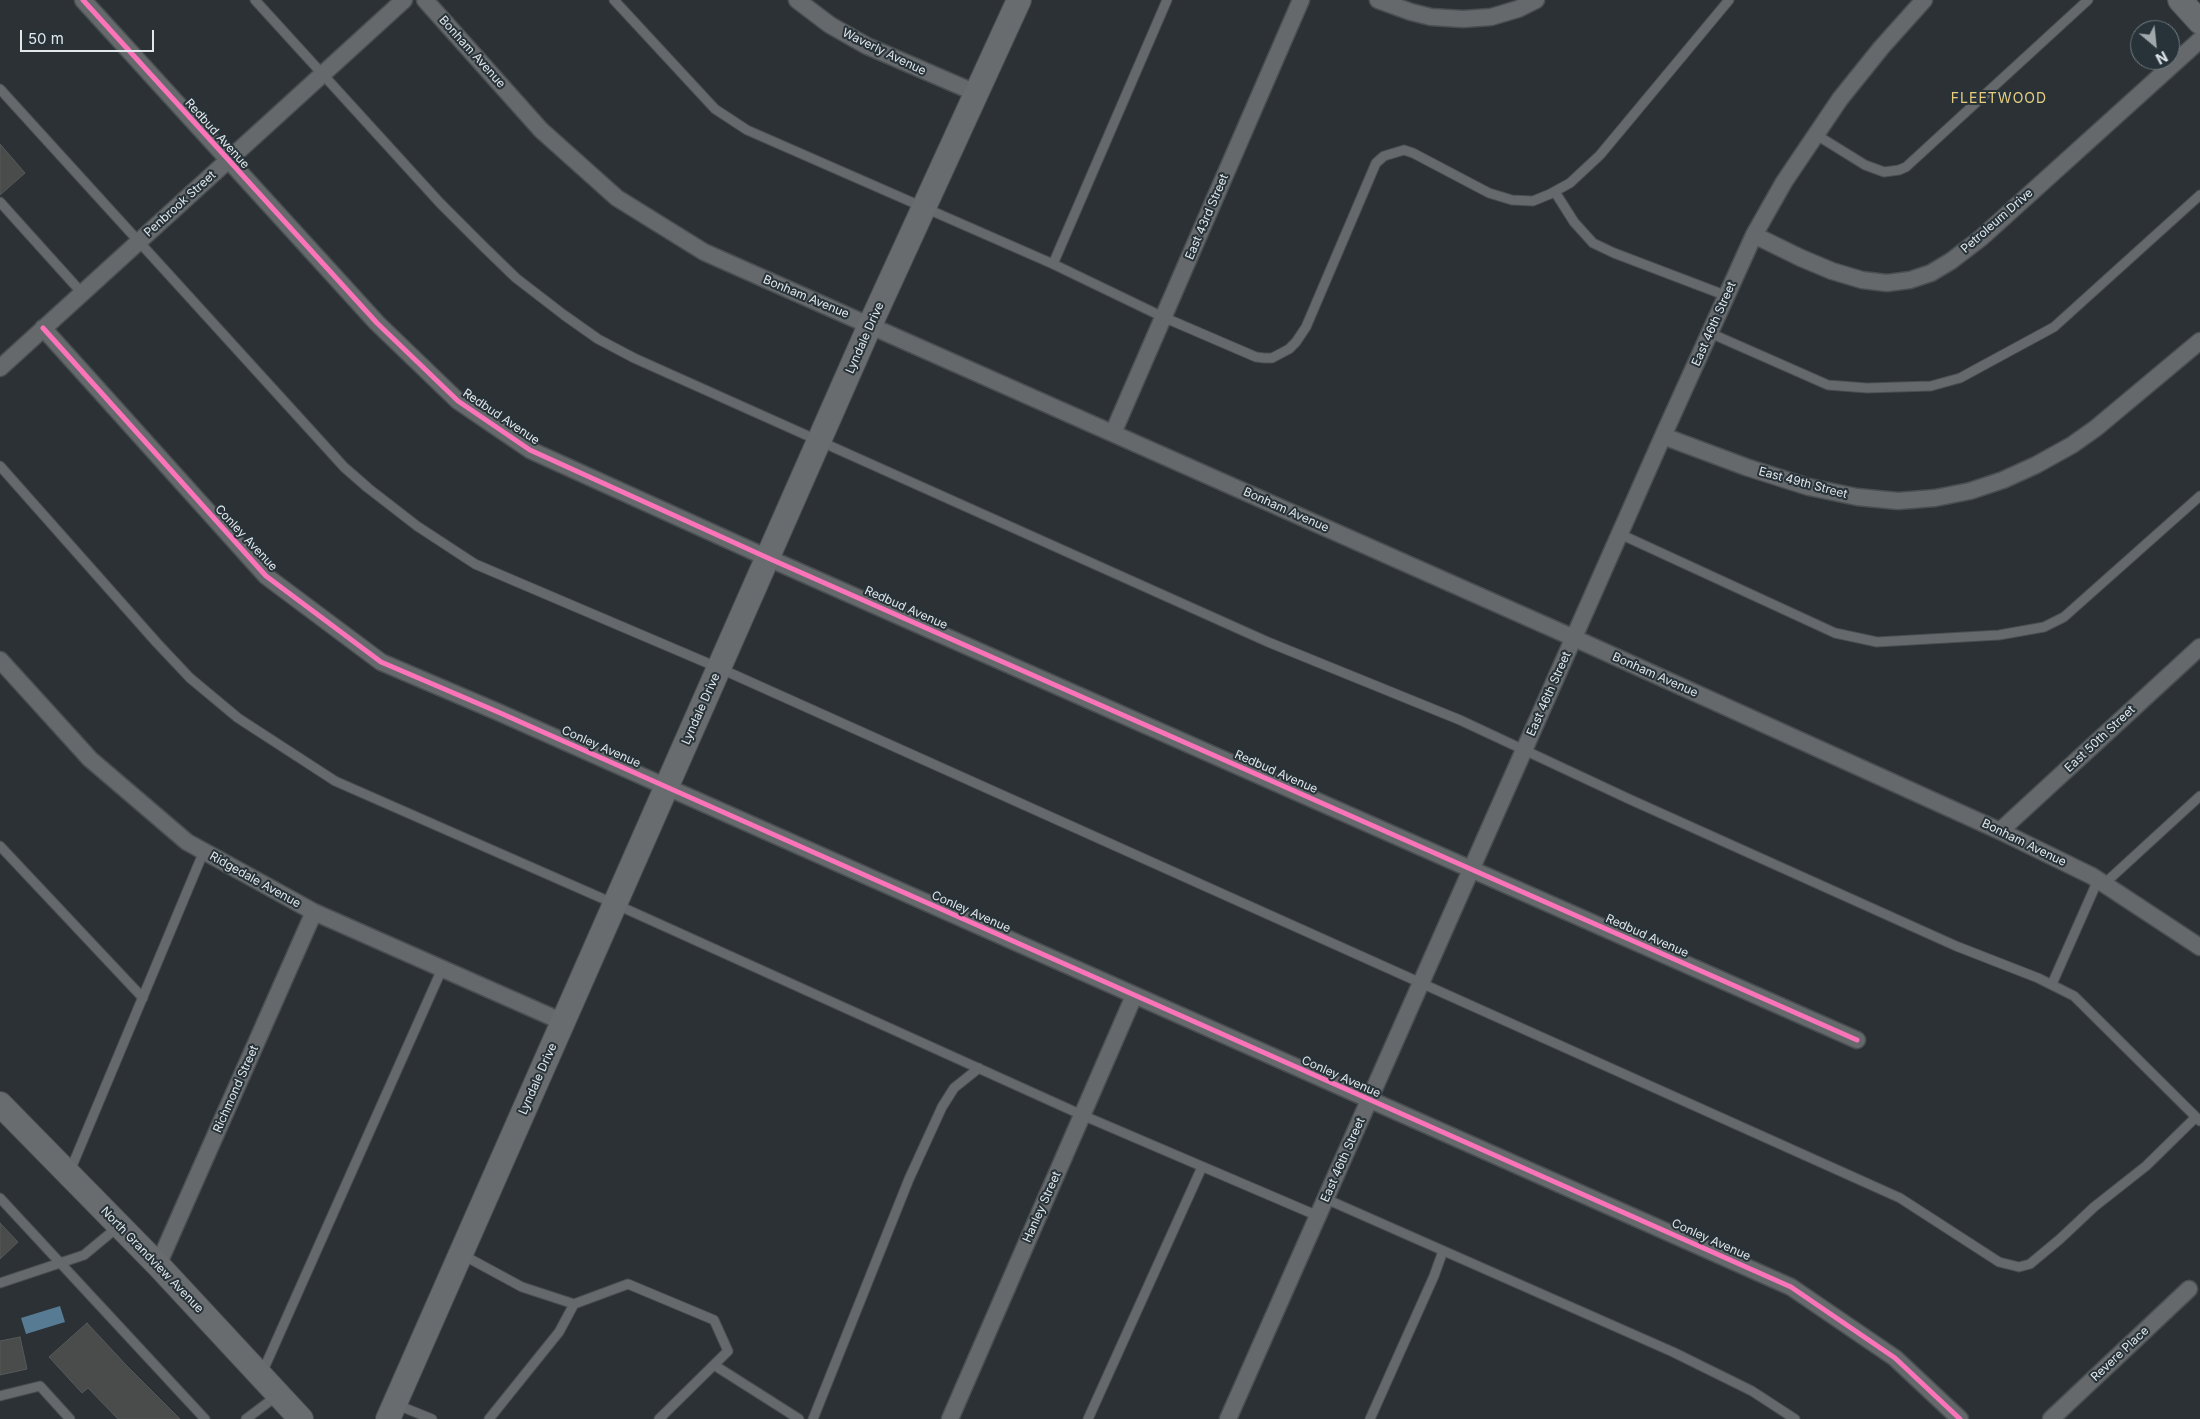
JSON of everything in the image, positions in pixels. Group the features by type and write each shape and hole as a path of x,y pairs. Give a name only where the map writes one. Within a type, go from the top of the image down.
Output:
{"street":[{"name":"Redbud Avenue","path":"83,0 377,323 458,400 530,450 768,558 1857,1040"},
{"name":"Penbrook Street","path":"0,368 404,0"},
{"name":"Bonham Avenue","path":"425,0 541,130 617,198 704,252 1574,638 2000,831 2101,882 2198,942"},
{"name":"Waverly Avenue","path":"797,0 830,25 867,46 976,93"},
{"name":"Lyndale Drive","path":"391,1411 870,325 1018,0"},
{"name":"East 43rd Street","path":"1113,433 1301,0"},
{"path":"1378,0 1431,17 1463,19 1490,17 1518,9 1536,0"},
{"name":"East 46th Street","path":"1228,1419 1663,436 1754,235 1784,182 1815,134 1881,48 1924,0"},
{"path":"2180,0 2200,22"},
{"name":"Petroleum Drive","path":"1754,235 1832,271 1862,280 1887,283 1910,280 1931,273 1951,261 1981,238 2200,40"},
{"name":"Conley Avenue","path":"43,328 266,576 381,662 1791,1287 1895,1358 1960,1419"},
{"name":"East 49th Street","path":"1663,436 1746,467 1809,487 1866,498 1898,501 1935,498 1970,491 2003,480 2036,465 2072,445 2135,397 2200,341"},
{"name":"East 50th Street","path":"2000,831 2200,647"},
{"name":"Ridgedale Avenue","path":"0,660 90,759 187,842 314,912 563,1022"},
{"name":"Richmond Street","path":"158,1265 314,912"},
{"name":"Hanley Street","path":"950,1419 1134,996"},
{"name":"North Grandview Avenue","path":"0,1104 158,1265 301,1419"},
{"name":"Revere Place","path":"2051,1419 2189,1289"}],"lane":[{"path":"0,89 344,467 418,526 475,564 719,668 1900,1198 2000,1262 2019,1268 2030,1264 2094,1207 2146,1166 2198,1119 2074,996 2052,984 1948,942 1629,799 1460,720 1268,642 634,358 598,338 564,315 516,278 440,203 255,0"},
{"path":"614,0 715,109 747,130 1053,264 1163,317 1256,357 1272,358 1289,349 1301,334 1318,301 1376,163 1388,154 1404,150 1413,152 1489,193 1512,200 1533,201 1555,192 1570,183 1600,155 1728,0"},
{"path":"1053,264 1167,0"},
{"path":"1815,134 1865,165 1884,172 1900,170 2088,0"},
{"path":"1555,192 1574,222 1593,242 1614,253 1727,296"},
{"path":"1710,333 1828,385 1867,388 1931,386 1960,378 2054,327 2200,195"},
{"path":"0,202 82,293"},
{"path":"0,466 190,678 238,718 335,781 615,904 1082,1115 1318,1216"},
{"path":"1620,534 1835,633 1877,642 1999,635 2044,627 2064,617 2200,496"},
{"path":"2052,984 2101,882 2200,796"},
{"path":"0,846 142,998"},
{"path":"68,1174 204,851"},
{"path":"261,1376 442,969"},
{"path":"813,1419 908,1179 942,1107 954,1088 979,1068"},
{"path":"1088,1419 1202,1167"},
{"path":"0,1198 205,1419"},
{"path":"1326,1199 1673,1352 1752,1390 1795,1419"},
{"path":"0,1283 84,1255 120,1226"},
{"path":"1370,1419 1443,1251"},
{"path":"461,1254 522,1287 574,1304 628,1284 714,1320 728,1351 659,1419"},
{"path":"490,1419 559,1332 574,1304"},
{"path":"714,1365 798,1419"},
{"path":"0,1396 40,1386 70,1419"},
{"path":"246,1419 278,1395"},
{"path":"391,1411 432,1419"}],"water":[{"path":"60,1306 65,1322 26,1334 21,1318"}],"building":[{"path":"0,144 25,173 0,195"},
{"path":"0,1223 18,1242 0,1259"},
{"path":"87,1323 180,1419 118,1419 88,1388 82,1393 49,1357"},
{"path":"20,1337 27,1369 0,1375 0,1341"}],"cycle path":[{"path":"83,0 377,323 458,401 530,450 768,558 1857,1040"},
{"path":"43,328 266,576 381,662 498,712 1791,1287 1895,1358 1960,1419"}],"district":[{"name":"FLEETWOOD","path":"1999,99"}]}
